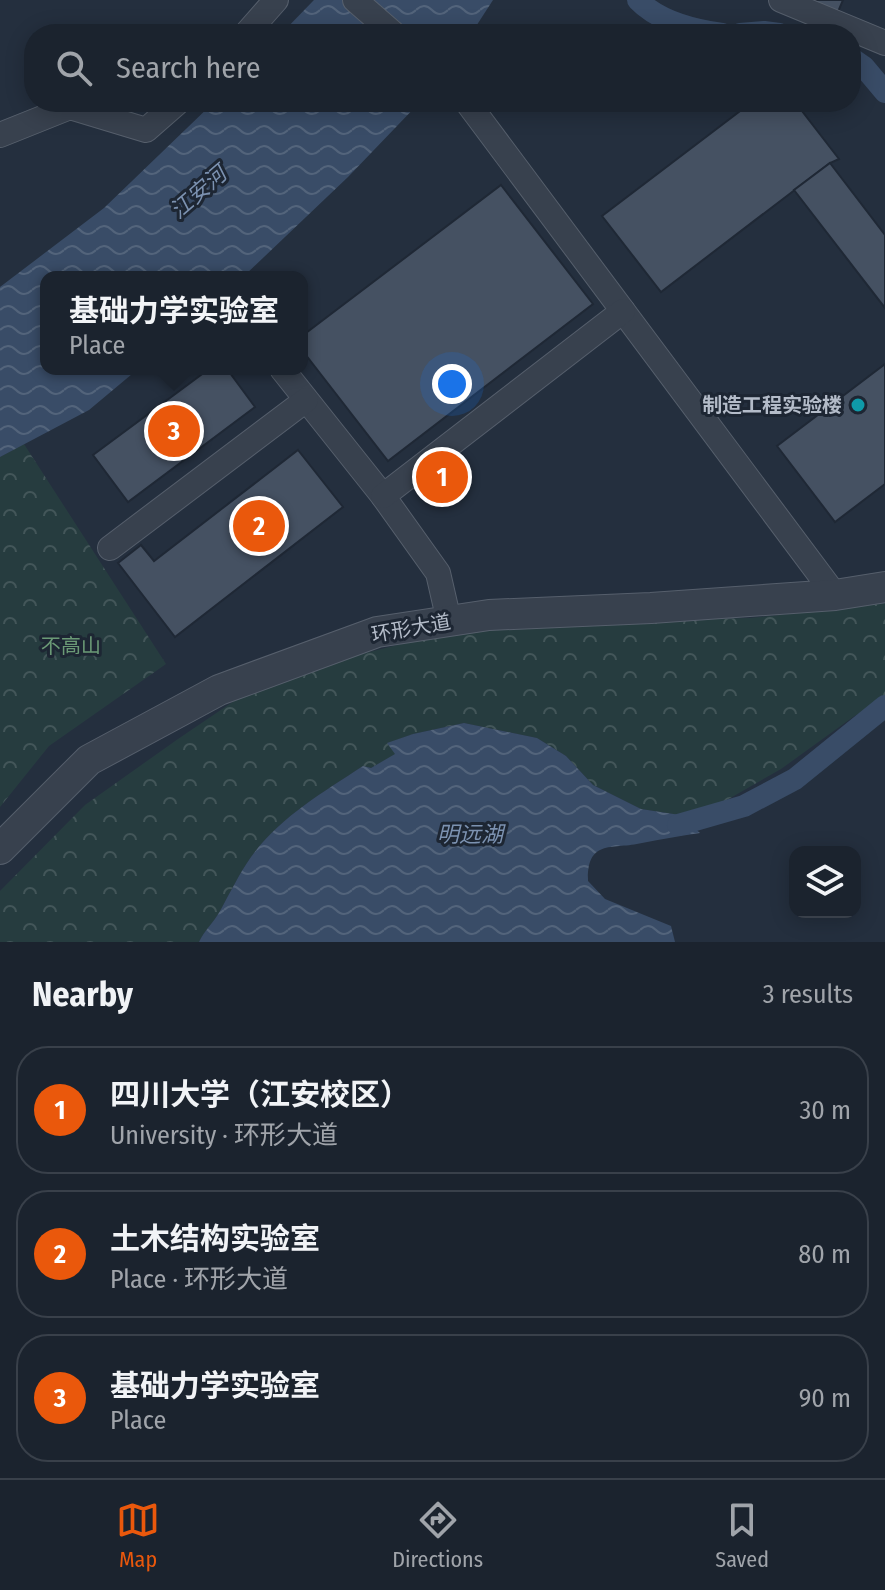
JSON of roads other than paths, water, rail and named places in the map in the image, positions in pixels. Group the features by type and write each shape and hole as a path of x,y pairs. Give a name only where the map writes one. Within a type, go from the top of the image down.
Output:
{"street":[{"path":"255,24 276,0"},
{"path":"355,0 383,24"},
{"path":"781,0 839,24"},
{"path":"861,33 885,43"},
{"path":"0,135 58,112"},
{"path":"87,112 146,130 167,112"},
{"path":"474,112 835,595"},
{"path":"383,496 623,311"},
{"path":"287,375 383,496 438,573 449,621"},
{"path":"110,548 306,400"},
{"name":"环形大道","path":"0,849 89,760 219,690 377,632 489,615 835,595 885,587"}],"water":[{"path":"314,0 493,0 477,24 291,24"},
{"name":"江安河","path":"204,112 410,112 348,177 249,271 40,271 40,375 131,375 89,410 0,457 0,287 104,208"},
{"name":"明远湖","path":"464,723 537,738 566,756 593,785 641,809 680,815 700,833 604,848 592,858 589,867 588,881 605,899 671,926 675,942 199,942 251,857 288,818 363,766 371,768 395,754 387,743"}],"waterway":[{"path":"638,0 656,14 680,24"},
{"path":"861,65 885,92"},
{"path":"678,825 744,806 795,779 885,706"}],"place":[{"name":"制造工程实验楼","path":"858,405"},
{"name":"基础力学实验室","path":"174,431"},
{"name":"四川大学（江安校区）","path":"442,477"},
{"name":"土木结构实验室","path":"259,526"}],"park label":[{"name":"不高山","path":"71,646"}]}
